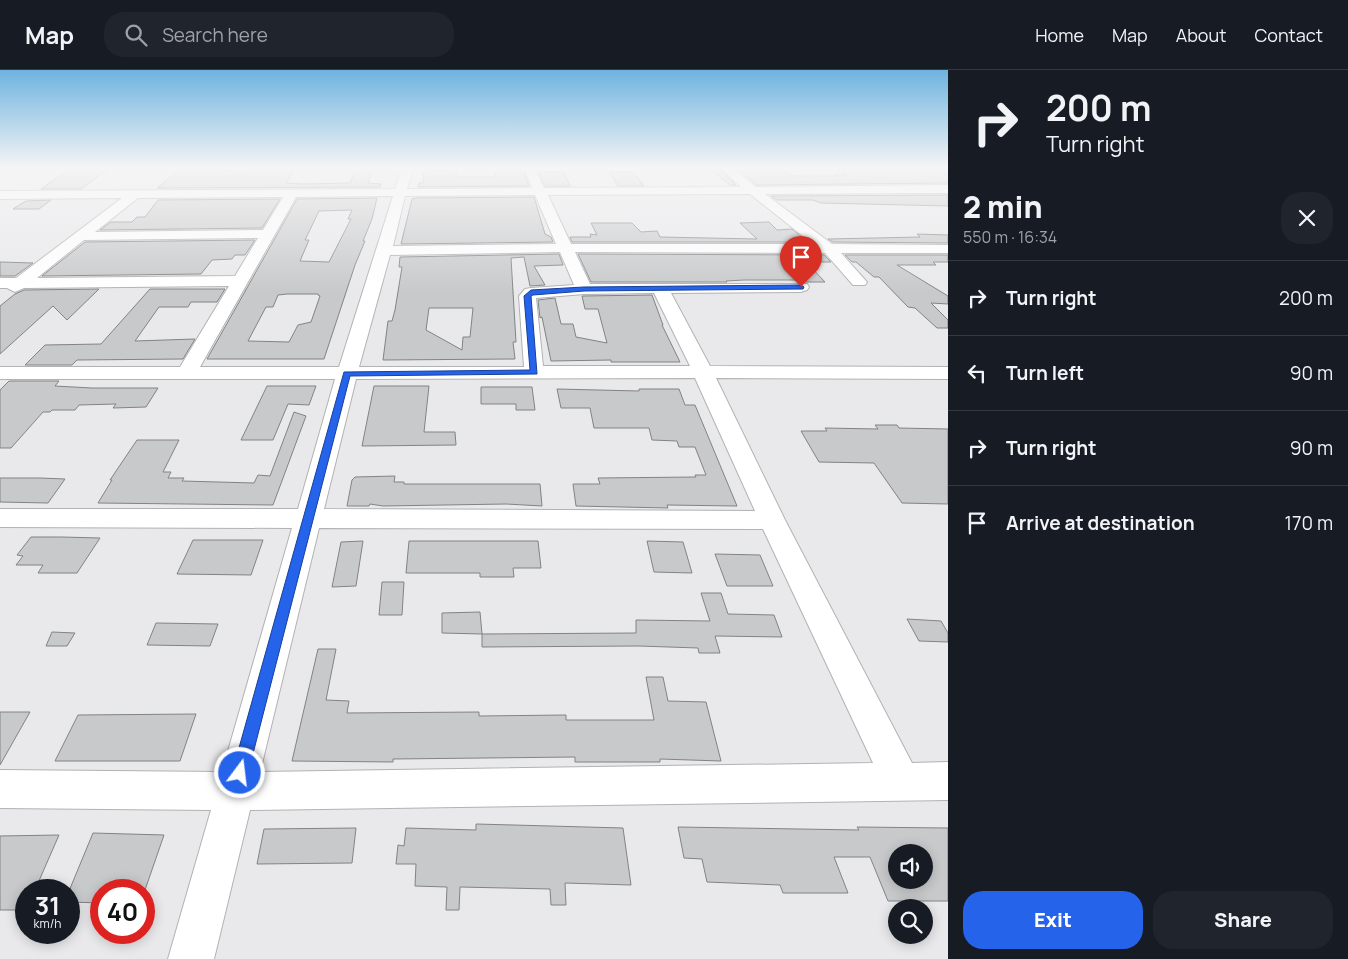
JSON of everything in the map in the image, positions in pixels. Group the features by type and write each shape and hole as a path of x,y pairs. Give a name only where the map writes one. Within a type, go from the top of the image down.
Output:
{"street":[{"path":"0,298 114,209"},
{"path":"186,374 282,209"},
{"path":"191,959 347,374 395,209"},
{"path":"548,209 584,289"},
{"path":"777,209 829,250 859,282"},
{"path":"80,236 268,234"},
{"path":"384,251 565,248 948,250"},
{"path":"0,283 240,281"},
{"path":"534,372 528,296 531,292 584,289 801,287"},
{"path":"660,288 902,782"},
{"path":"0,373 347,374 702,371 948,373"},
{"path":"0,518 772,520"},
{"path":"0,789 235,792 948,781"}],"building":[{"path":"151,209 273,209 262,228 100,230 111,222 132,222 137,217 145,217"},
{"path":"291,209 374,209 324,359 207,359","holes":["352,210 348,219 351,219 329,262 300,261 309,240 305,240 319,211","318,294 320,296 311,322 298,325 289,342 248,341 266,307 273,307 278,295"]},
{"path":"409,209 538,209 545,234 551,237 553,242 401,244"},
{"path":"769,222 777,230 792,229 808,242 572,242 570,237 591,237 590,234 597,235 591,223 632,223 641,232 657,231 660,237 757,239 740,223"},
{"path":"917,234 948,235 948,243 833,242 828,239 920,237"},
{"path":"255,240 245,255 235,255 232,259 212,260 201,274 42,276 85,242"},
{"path":"559,254 563,265 534,266 545,285 530,286 524,257 511,258 516,342 513,342 515,359 383,360 388,321 392,321 395,310 402,267 399,267 400,257","holes":["429,308 473,308 470,337 463,337 462,350 426,330"]},
{"path":"578,254 824,255 831,262 806,262 825,282 744,280 727,282 591,282"},
{"path":"845,255 948,255 948,262 933,262 936,265 897,265 948,296 948,304 931,303 948,320 948,328 937,328 915,308 908,307 879,277 874,277"},
{"path":"0,262 33,263 15,276 0,276"},
{"path":"99,289 67,320 53,306 0,354 0,306 15,294 24,290"},
{"path":"150,289 225,289 217,302 191,302 188,307 159,307 135,341 195,339 183,359 77,360 72,365 25,365 45,345 101,344"},
{"path":"652,295 662,325 680,362 551,361 542,317 540,318 538,300 555,298 561,324 573,324 576,337 607,343 598,309 585,309 582,296"},
{"path":"9,381 59,381 55,386 92,388 158,388 146,407 113,408 116,404 79,405 75,410 43,412 11,448 0,448 0,390"},
{"path":"267,386 316,386 309,405 288,404 273,440 241,440"},
{"path":"374,386 429,386 424,432 455,432 456,445 362,446"},
{"path":"481,387 532,387 535,410 516,410 516,404 481,404"},
{"path":"557,389 639,391 639,389 679,389 685,405 695,405 737,506 667,505 668,508 576,506 573,484 600,484 598,478 696,477 695,475 706,475 695,447 679,447 677,441 652,440 649,428 594,428 590,408 561,408"},
{"path":"294,412 306,416 273,505 98,503 112,480 110,480 137,440 179,440 163,472 171,472 168,478 184,478 182,481 254,483 258,475 270,476"},
{"path":"875,425 897,425 899,428 948,429 948,504 902,503 874,463 819,462 801,431 827,431 825,428 878,429"},
{"path":"395,476 394,482 404,482 404,484 540,484 542,506 506,504 383,506 370,504 369,506 347,506 352,480 355,477"},
{"path":"0,478 65,479 48,503 0,502"},
{"path":"31,537 100,538 77,573 38,573 43,565 16,565 23,556 17,555"},
{"path":"193,540 263,540 251,575 177,574"},
{"path":"363,541 356,586 332,587 341,542"},
{"path":"409,541 538,541 541,568 513,568 514,577 480,577 480,573 406,573"},
{"path":"647,541 683,542 692,573 654,572"},
{"path":"715,554 760,555 773,586 727,586"},
{"path":"382,582 404,582 402,615 379,615"},
{"path":"701,593 721,593 728,614 774,615 782,637 715,636 720,653 699,653 698,648 639,646 482,647 482,634 636,633 636,620 710,621"},
{"path":"480,612 482,634 442,633 442,613"},
{"path":"907,619 941,621 948,633 948,642 919,641"},
{"path":"156,623 218,624 210,646 147,645"},
{"path":"52,632 75,633 67,646 46,646"},
{"path":"318,649 336,649 326,700 349,701 347,713 479,712 479,716 566,715 566,720 654,720 646,677 663,677 668,701 706,702 721,761 660,759 660,762 575,762 575,757 393,759 393,762 292,761"},
{"path":"0,712 30,712 0,765"},
{"path":"196,714 180,761 55,761 78,715"},
{"path":"476,824 623,828 631,885 565,883 566,905 551,905 550,889 460,887 459,910 446,910 447,887 415,886 416,864 396,864 398,845 404,846 406,828 476,830"},
{"path":"678,827 859,830 857,827 948,828 948,901 888,899 888,901 870,857 834,857 848,893 783,893 780,885 707,882 702,859 684,858"},
{"path":"356,828 352,863 257,864 264,829"},
{"path":"93,833 164,835 149,879 90,879 90,903 80,902 80,879 74,879"},
{"path":"59,835 40,879 15,879 15,910 0,910 0,836"}],"route":[{"path":"240,773 347,374 534,372 528,296 531,292 584,289 801,287"}]}
